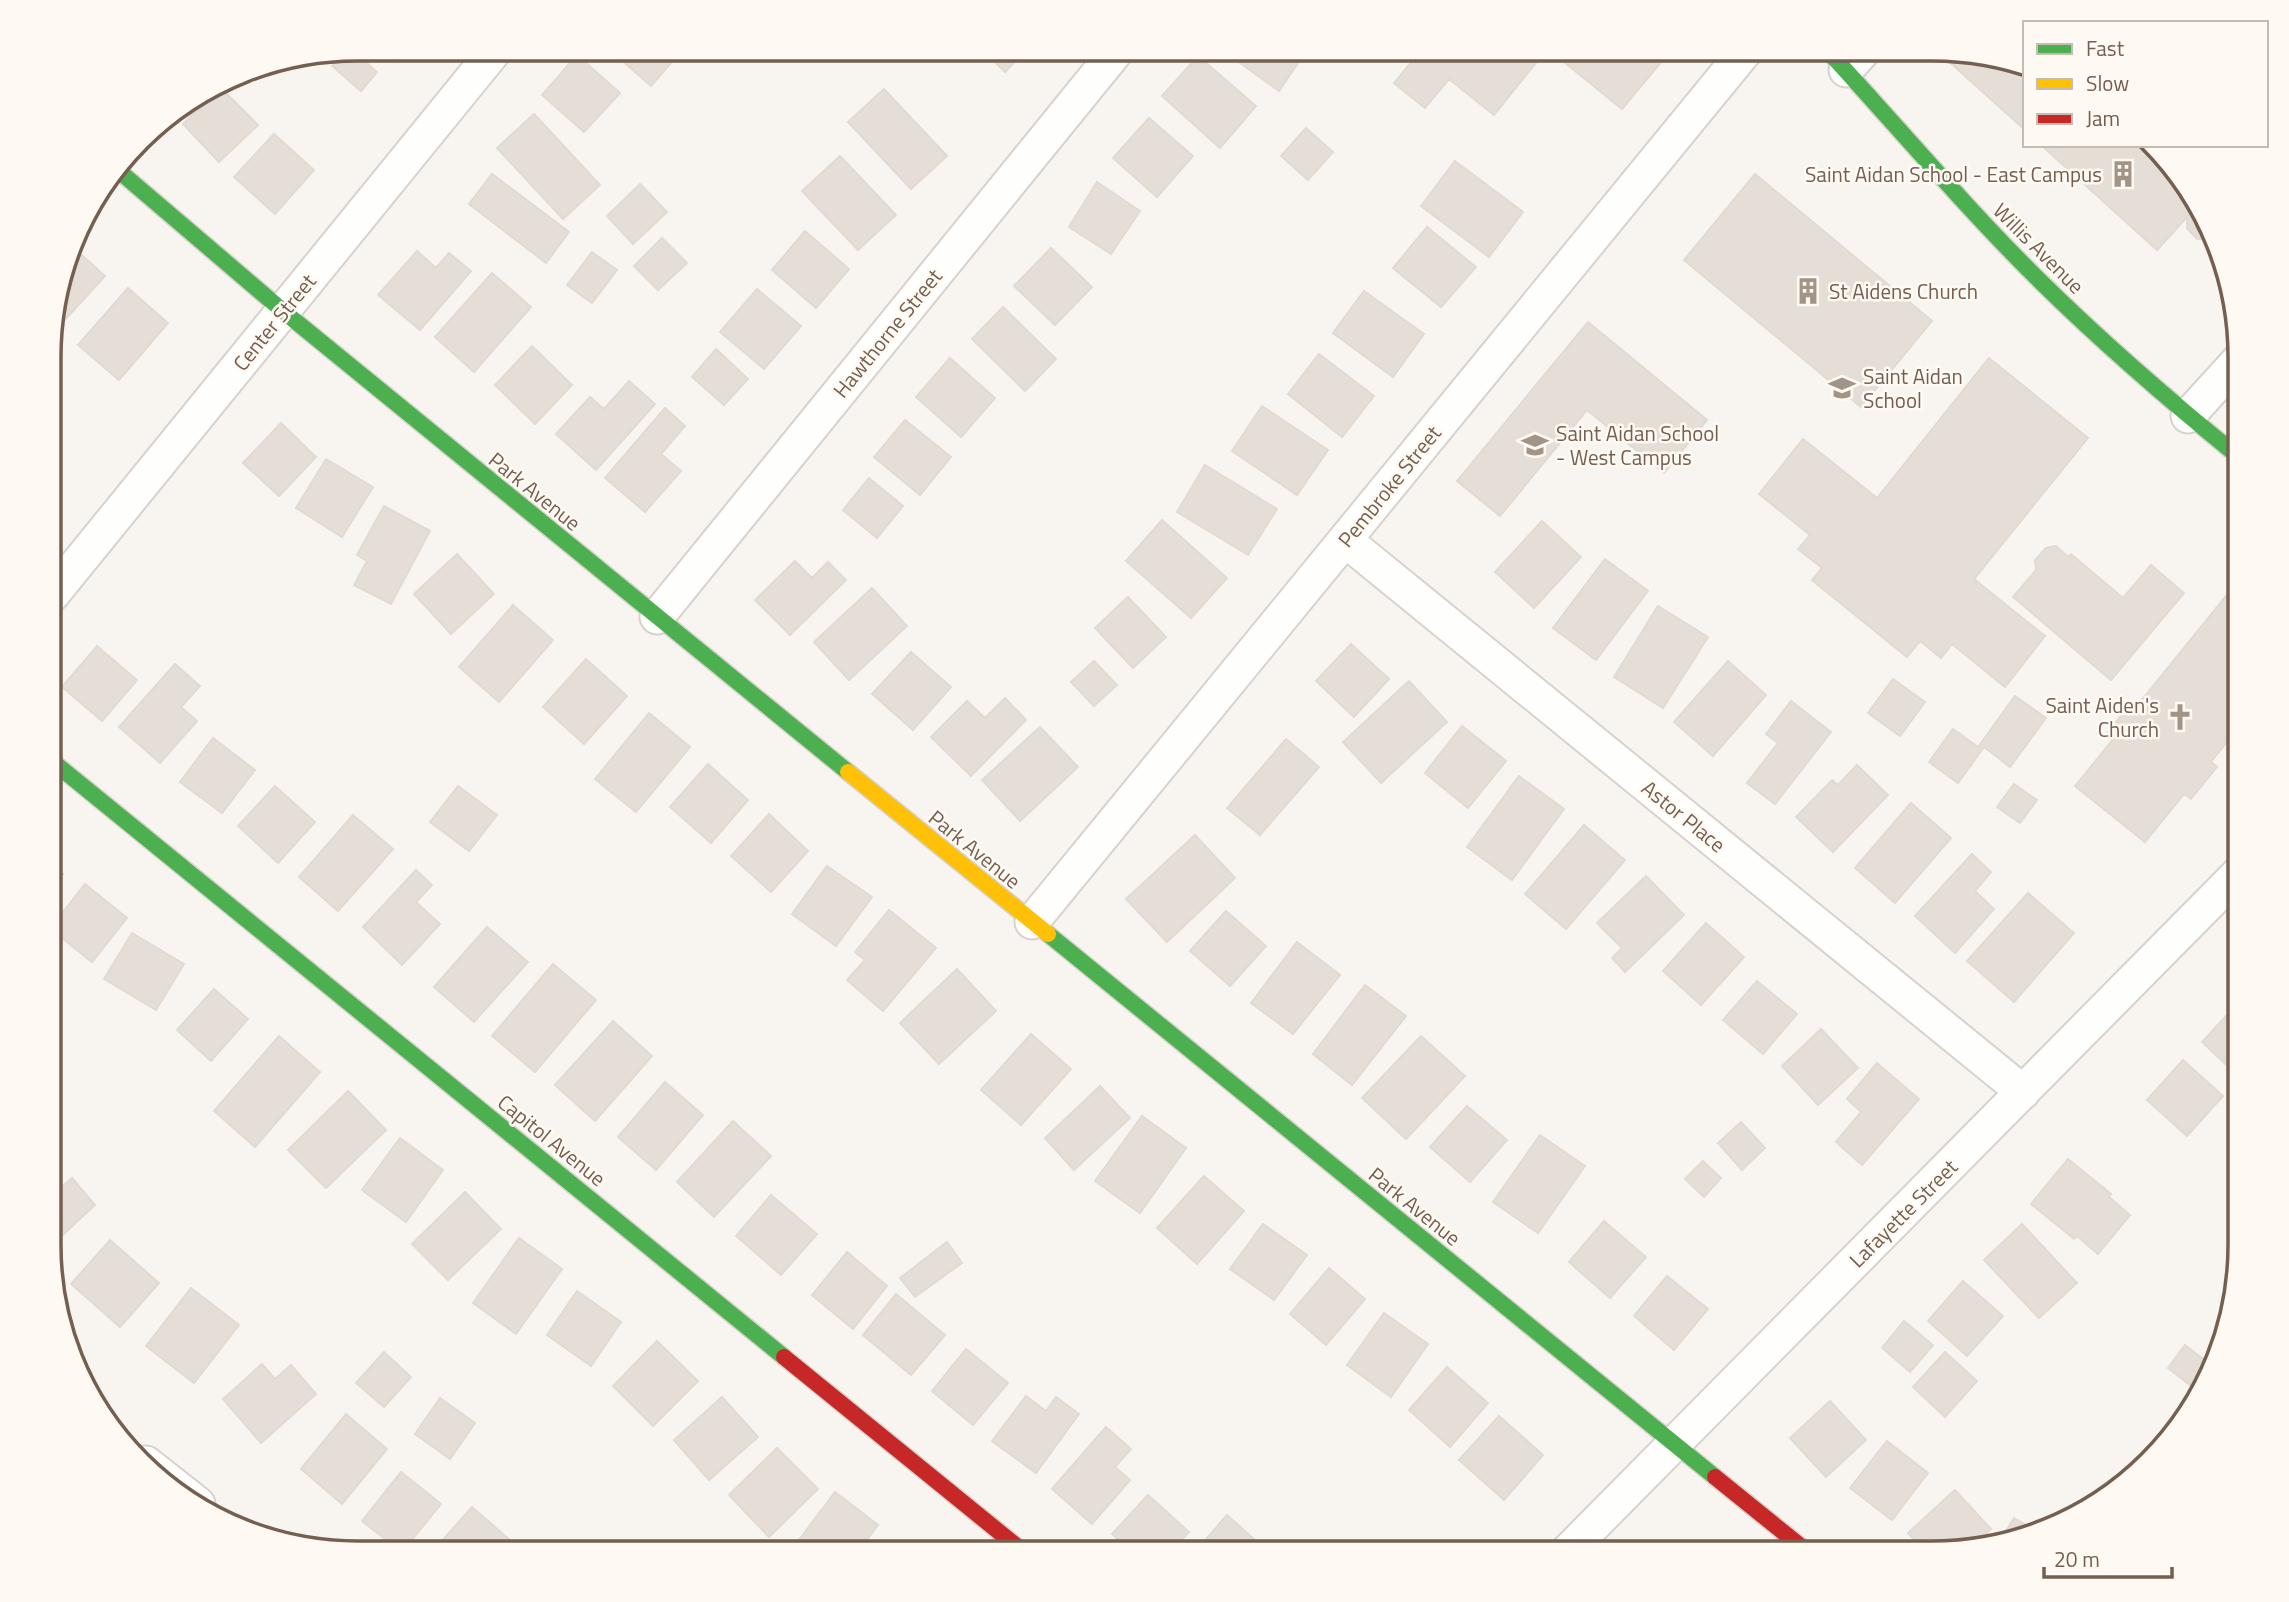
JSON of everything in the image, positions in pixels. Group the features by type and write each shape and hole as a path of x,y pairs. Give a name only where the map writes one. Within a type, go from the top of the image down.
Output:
{"street":[{"name":"Center Street","path":"61,585 486,61"},
{"name":"Hawthorne Street","path":"657,618 1108,61"},
{"name":"Pembroke Street","path":"1032,922 1737,61"},
{"name":"Willis Avenue","path":"1850,61 1979,218 2040,282 2188,416 2228,448"},
{"name":"Park Avenue","path":"124,175 283,312 657,618 1794,1541"},
{"path":"2188,416 2228,372"},
{"name":"Astor Place","path":"1345,540 2023,1092"},
{"name":"Capitol Avenue","path":"61,768 1010,1541"},
{"name":"Lafayette Street","path":"1578,1541 2228,884"}],"building":[{"path":"364,61 377,72 361,91 332,66 335,62"},
{"path":"572,61 584,61 620,93 584,132 542,95"},
{"path":"623,61 673,61 651,86"},
{"path":"994,61 1016,61 1005,72"},
{"path":"1194,61 1204,61 1256,106 1220,148 1162,96"},
{"path":"1238,61 1299,61 1279,91"},
{"path":"1412,61 1537,61 1494,115 1449,79 1425,108 1394,83"},
{"path":"1563,61 1662,61 1622,109"},
{"name":"Saint Aidan School - East Campus","path":"1949,62 1990,67 2023,76 2023,128"},
{"path":"884,89 947,156 911,189 848,122"},
{"path":"225,92 258,125 219,162 183,124 201,106"},
{"path":"534,114 600,185 563,219 497,148"},
{"path":"1149,118 1193,156 1157,197 1113,158"},
{"path":"1306,128 1333,152 1308,180 1281,156"},
{"path":"274,134 314,170 275,214 234,177"},
{"name":"Saint Aidan School - East Campus","path":"2043,147 2140,147 2178,193 2203,239 2197,239 2187,228 2187,217 2157,250"},
{"path":"840,156 896,215 858,250 802,191"},
{"path":"1455,161 1523,212 1489,257 1421,206"},
{"path":"492,174 569,232 546,263 469,204"},
{"name":"St Aidens Church","path":"1755,174 1932,321 1861,407 1684,260"},
{"path":"1097,182 1140,211 1111,254 1069,227"},
{"path":"640,184 667,212 633,244 607,216"},
{"path":"1427,227 1476,267 1441,307 1393,268"},
{"path":"805,231 849,269 816,308 772,270"},
{"path":"662,238 687,263 658,290 634,266"},
{"path":"1051,248 1092,287 1055,325 1014,286"},
{"path":"417,251 436,268 449,253 471,271 420,330 378,295"},
{"path":"592,252 617,270 592,303 567,285"},
{"path":"80,254 105,276 64,321 71,281"},
{"path":"492,273 531,307 474,372 435,337"},
{"path":"128,288 168,323 119,380 78,345"},
{"path":"757,289 801,326 764,369 720,332"},
{"path":"1364,291 1424,334 1393,377 1333,333"},
{"path":"1003,307 1056,359 1025,391 972,339"},
{"path":"1588,322 1707,420 1664,473 1587,410 1500,516 1457,481"},
{"path":"532,346 572,385 535,424 495,385"},
{"path":"716,349 748,379 724,405 692,377"},
{"path":"1319,354 1374,396 1342,437 1288,394"},
{"path":"950,358 995,398 961,437 916,397"},
{"path":"1989,358 2088,438 1974,579 2045,636 2005,687 1952,644 1941,658 1920,641 1907,657 1812,580 1822,568 1798,549 1810,535 1759,494 1803,439 1877,498"},
{"path":"629,381 655,404 596,470 556,434 590,397 604,409"},
{"path":"1262,406 1328,450 1297,495 1232,451"},
{"path":"665,408 685,426 661,454 681,471 645,512 605,478"},
{"path":"905,420 951,457 920,495 874,457"},
{"path":"281,423 316,457 279,496 243,463"},
{"path":"326,459 373,487 342,537 296,508"},
{"path":"1205,465 1277,509 1248,555 1177,512"},
{"path":"869,478 903,506 877,538 843,510"},
{"path":"384,506 430,531 391,604 354,585 367,561 357,555"},
{"path":"1162,520 1227,578 1191,618 1126,561"},
{"path":"1542,521 1581,557 1534,608 1495,572"},
{"path":"2056,546 2068,557 2071,554 2123,598 2151,565 2184,593 2111,680 2013,597 2036,570 2035,560 2046,548"},
{"path":"457,554 494,594 451,634 414,594"},
{"path":"1605,559 1648,591 1596,660 1553,628"},
{"path":"795,561 812,578 828,562 846,580 790,635 755,600"},
{"path":"872,588 907,626 849,680 814,642"},
{"name":"Saint Aiden's Church","path":"2228,593 2228,741 2211,762 2217,767 2191,799 2184,794 2145,842 2075,786 2115,737 2108,732 2132,702 2137,706"},
{"path":"1128,597 1166,637 1133,668 1095,628"},
{"path":"513,605 553,640 499,702 459,667"},
{"path":"1658,606 1708,637 1663,708 1614,677"},
{"path":"1351,644 1389,679 1354,717 1316,681"},
{"path":"97,646 137,680 102,721 62,687"},
{"path":"911,652 951,687 913,730 872,694"},
{"path":"586,659 627,696 584,744 543,707"},
{"path":"1094,661 1117,685 1094,706 1071,682"},
{"path":"1728,661 1766,695 1713,756 1674,722"},
{"path":"175,664 200,686 181,707 197,721 160,763 119,727"},
{"path":"1893,679 1925,702 1900,736 1868,713"},
{"path":"1409,681 1447,722 1381,783 1343,742"},
{"path":"2015,696 2046,718 2010,767 1984,747 1958,783 1929,762 1953,729 1978,747"},
{"path":"1005,698 1026,720 971,776 931,737 967,701 985,718"},
{"path":"1791,701 1831,732 1775,804 1747,783 1778,743 1766,734"},
{"path":"649,713 690,747 636,812 595,779"},
{"path":"1462,726 1506,761 1468,808 1425,773"},
{"path":"1040,727 1078,767 1020,821 982,780"},
{"path":"213,738 255,770 222,813 180,782"},
{"path":"1286,739 1319,767 1260,835 1227,808"},
{"path":"708,764 748,800 711,843 670,807"},
{"path":"1857,765 1888,795 1833,852 1796,817 1832,780 1838,785"},
{"path":"1519,776 1564,809 1512,880 1467,847"},
{"path":"2014,784 2037,800 2020,823 1997,807"},
{"path":"275,786 315,822 278,863 238,826"},
{"path":"458,786 497,815 469,851 430,822"},
{"path":"1911,803 1951,838 1895,903 1855,868"},
{"path":"769,814 808,851 771,892 731,856"},
{"path":"353,815 393,849 338,911 299,877"},
{"path":"1584,825 1625,860 1566,929 1525,894"},
{"path":"1195,835 1235,878 1167,942 1126,899"},
{"path":"1972,854 1991,872 1975,891 1994,909 1955,953 1915,916"},
{"path":"827,866 872,897 836,946 792,914"},
{"path":"416,870 432,885 416,902 440,924 402,965 363,927"},
{"path":"1646,876 1684,915 1625,972 1612,958 1622,948 1597,923"},
{"path":"85,884 127,918 92,962 61,937 61,915"},
{"path":"2028,893 2074,933 2014,1002 1967,961"},
{"path":"889,910 936,948 883,1011 847,980 865,960 855,952"},
{"path":"1226,911 1266,946 1230,986 1190,951"},
{"path":"1706,923 1744,957 1701,1005 1663,971"},
{"path":"487,927 528,962 474,1022 434,987"},
{"path":"132,933 184,964 156,1010 104,979"},
{"path":"1297,942 1340,975 1293,1034 1251,1003"},
{"path":"553,964 596,1000 535,1072 492,1036"},
{"path":"957,969 996,1011 939,1064 900,1023"},
{"path":"1757,981 1797,1014 1763,1054 1723,1020"},
{"path":"1365,985 1406,1016 1352,1085 1313,1054"},
{"path":"214,989 248,1019 211,1061 177,1030"},
{"path":"2228,1014 2228,1067 2202,1042"},
{"path":"613,1021 652,1056 595,1121 555,1085"},
{"path":"1821,1029 1858,1068 1818,1105 1782,1066"},
{"path":"1031,1034 1071,1069 1021,1125 981,1090"},
{"path":"279,1036 320,1072 255,1147 214,1111"},
{"path":"1421,1036 1465,1076 1406,1139 1362,1098"},
{"path":"2183,1060 2223,1096 2187,1136 2147,1100"},
{"path":"1877,1063 1919,1099 1862,1165 1836,1142 1861,1112 1847,1099"},
{"path":"665,1082 703,1115 656,1170 618,1137"},
{"path":"1100,1086 1130,1118 1074,1170 1045,1138"},
{"path":"348,1091 386,1130 326,1188 288,1150"},
{"path":"1467,1106 1507,1140 1470,1182 1430,1147"},
{"path":"1142,1116 1186,1148 1140,1213 1095,1181"},
{"path":"733,1121 771,1156 714,1217 677,1182"},
{"path":"1741,1122 1765,1148 1742,1170 1718,1143"},
{"path":"1540,1135 1585,1166 1538,1233 1493,1202"},
{"path":"400,1138 443,1170 406,1222 362,1190"},
{"path":"2068,1159 2111,1194 2109,1197 2130,1215 2098,1254 2077,1236 2074,1239 2031,1204"},
{"path":"1703,1161 1721,1178 1704,1197 1685,1179"},
{"path":"1204,1176 1244,1211 1197,1264 1157,1228"},
{"path":"72,1178 95,1205 61,1237 61,1188"},
{"path":"465,1192 501,1229 448,1280 412,1244"},
{"path":"771,1195 817,1234 781,1275 736,1236"},
{"path":"1604,1221 1646,1257 1610,1298 1569,1262"},
{"path":"1263,1224 1307,1255 1274,1300 1230,1269"},
{"path":"2022,1224 2077,1283 2039,1318 1984,1260"},
{"path":"519,1238 562,1269 516,1334 473,1303"},
{"path":"110,1240 159,1283 120,1327 71,1284"},
{"path":"947,1242 962,1263 915,1297 900,1278"},
{"path":"847,1252 887,1286 853,1329 812,1295"},
{"path":"1329,1268 1365,1299 1326,1345 1290,1314"},
{"path":"1667,1276 1708,1309 1674,1350 1634,1316"},
{"path":"1963,1281 2003,1316 1967,1356 1928,1321"},
{"path":"191,1288 239,1325 194,1383 146,1346"},
{"path":"577,1291 621,1322 591,1366 547,1335"},
{"path":"896,1294 945,1335 911,1375 863,1335"},
{"path":"1384,1313 1428,1344 1391,1397 1347,1365"},
{"path":"1904,1321 1933,1345 1910,1372 1882,1348"},
{"path":"657,1341 698,1381 653,1426 613,1386"},
{"path":"2185,1345 2204,1360 2192,1386 2168,1368"},
{"path":"966,1349 1008,1383 973,1425 932,1391"},
{"path":"384,1352 411,1377 384,1407 356,1383"},
{"path":"1945,1352 1977,1381 1945,1417 1913,1387"},
{"path":"262,1364 275,1379 291,1365 316,1394 261,1443 223,1399"},
{"path":"1447,1367 1488,1403 1450,1447 1409,1410"},
{"path":"1026,1396 1046,1411 1056,1397 1079,1414 1036,1473 992,1441"},
{"path":"722,1397 758,1437 709,1480 674,1440"},
{"path":"440,1398 475,1423 450,1459 415,1434"},
{"path":"1830,1401 1866,1440 1826,1477 1790,1438"},
{"path":"346,1414 387,1449 342,1504 301,1469"},
{"path":"1499,1416 1543,1455 1504,1500 1459,1460"},
{"path":"1106,1427 1131,1449 1115,1467 1130,1480 1092,1524 1052,1489"},
{"path":"1887,1441 1928,1473 1892,1520 1850,1488"},
{"path":"777,1448 818,1489 769,1537 729,1495"},
{"path":"401,1472 441,1504 411,1541 388,1541 362,1521"},
{"path":"1955,1490 1991,1529 1984,1536 1932,1541 1916,1541 1908,1533"},
{"path":"835,1492 878,1525 866,1541 798,1541"},
{"path":"1148,1495 1189,1532 1180,1541 1120,1541 1112,1534"},
{"path":"472,1507 511,1541 442,1541"},
{"path":"1227,1515 1255,1540 1254,1541 1204,1541"},
{"path":"2014,1518 2026,1525 2008,1531 2006,1532"}],"traffic: fast":[{"path":"1837,61 1958,196 2040,281 2137,371 2228,448"},
{"path":"124,175 283,311 848,772"},
{"path":"61,768 784,1357"},
{"path":"1048,934 1715,1477"}],"traffic: slow":[{"path":"848,772 1048,934"}],"traffic: jam":[{"path":"784,1357 1010,1541"},
{"path":"1715,1477 1794,1541"}],"place":[{"name":"Saint Aidan School - East Campus","path":"2123,174"},
{"name":"St Aidens Church","path":"1808,291"},
{"name":"Saint Aidan School","path":"1842,388"},
{"name":"Saint Aidan School - West Campus","path":"1535,445"},
{"name":"Saint Aiden's Church","path":"2180,717"}]}
